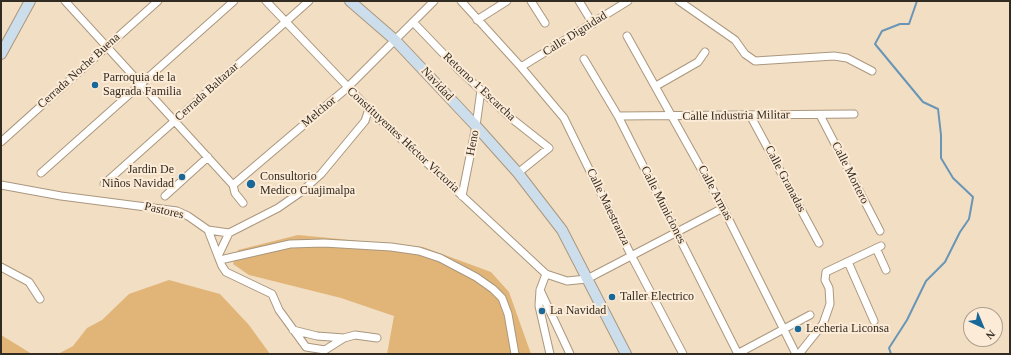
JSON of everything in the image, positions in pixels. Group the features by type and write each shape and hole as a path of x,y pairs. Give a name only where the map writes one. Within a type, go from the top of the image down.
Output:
{"street":[{"path":"1,54 30,1"},
{"path":"65,1 233,185 235,193 243,203"},
{"name":"Cerrada Noche Buena","path":"1,142 158,1"},
{"path":"41,173 234,1"},
{"name":"Constituyentes Héctor Victoria","path":"266,1 369,109 546,274"},
{"name":"Cerrada Baltazar","path":"104,184 309,1"},
{"name":"Navidad","path":"350,1 395,40 518,173 562,230 626,354"},
{"name":"Calle Maestranza","path":"461,1 521,67 564,118 631,255 683,354"},
{"path":"477,20 507,1"},
{"path":"531,1 545,23"},
{"path":"579,1 593,24"},
{"name":"Calle Dignidad","path":"521,67 593,24 628,1"},
{"path":"679,1 735,40 745,54 755,60 834,56 847,58 872,71"},
{"name":"Melchor","path":"233,185 348,88 432,2"},
{"name":"Retorno 1 Escarcha","path":"413,22 511,118 549,148 518,173"},
{"name":"Calle Armas","path":"627,36 723,208 796,354"},
{"path":"656,86 698,62 705,52"},
{"name":"Calle Municiones","path":"584,59 618,116 738,354"},
{"name":"Heno","path":"462,196 476,126 481,90"},
{"path":"219,258 229,233 238,230 278,208 301,192 321,174 365,121 369,109"},
{"name":"Calle Industria Militar","path":"618,116 673,117 854,114"},
{"name":"Calle Granadas","path":"750,115 819,243"},
{"name":"Calle Mortero","path":"820,115 880,231"},
{"path":"165,196 208,157"},
{"name":"Pastores","path":"1,186 61,196 177,211 188,216 208,230 229,233"},
{"path":"550,354 539,306 540,290 546,274 567,281 588,279 676,231 723,208"},
{"path":"208,230 226,272 272,294 279,310 306,347 325,350 334,346 344,338"},
{"path":"219,258 290,244 324,243 391,247 419,251 440,258 476,277 498,293 502,298 508,314 515,354"},
{"path":"799,354 823,324 830,304 829,288 824,280 826,272 878,247 886,270"},
{"path":"848,262 874,321"},
{"path":"1,267 29,282 40,299"},
{"path":"540,290 570,354"},
{"path":"738,354 810,315"},
{"path":"293,330 317,336 344,338 355,335 377,338"}],"shaded area":[{"path":"298,235 423,247 491,272 509,292 531,354 387,354 394,316 341,298 249,275 233,264 238,250"},
{"path":"169,280 220,294 249,325 270,354 58,354 73,346 87,328 102,320 129,294"},
{"path":"1,335 32,354 1,354"}],"waterway":[{"path":"891,354 889,348 907,320 926,281 945,262 960,232 969,219 973,197 953,178 941,158 941,135 938,109 923,102 875,44 882,31 900,24 909,24 917,1"}],"place":[{"name":"Parroquia de la Sagrada Familia","path":"95,85"},
{"name":"Jardin De Niños Navidad","path":"182,177"},
{"name":"Consultorio Medico Cuajimalpa","path":"251,184"},
{"name":"Taller Electrico","path":"612,297"},
{"name":"La Navidad","path":"542,311"},
{"name":"Lecheria Liconsa","path":"798,329"}]}
